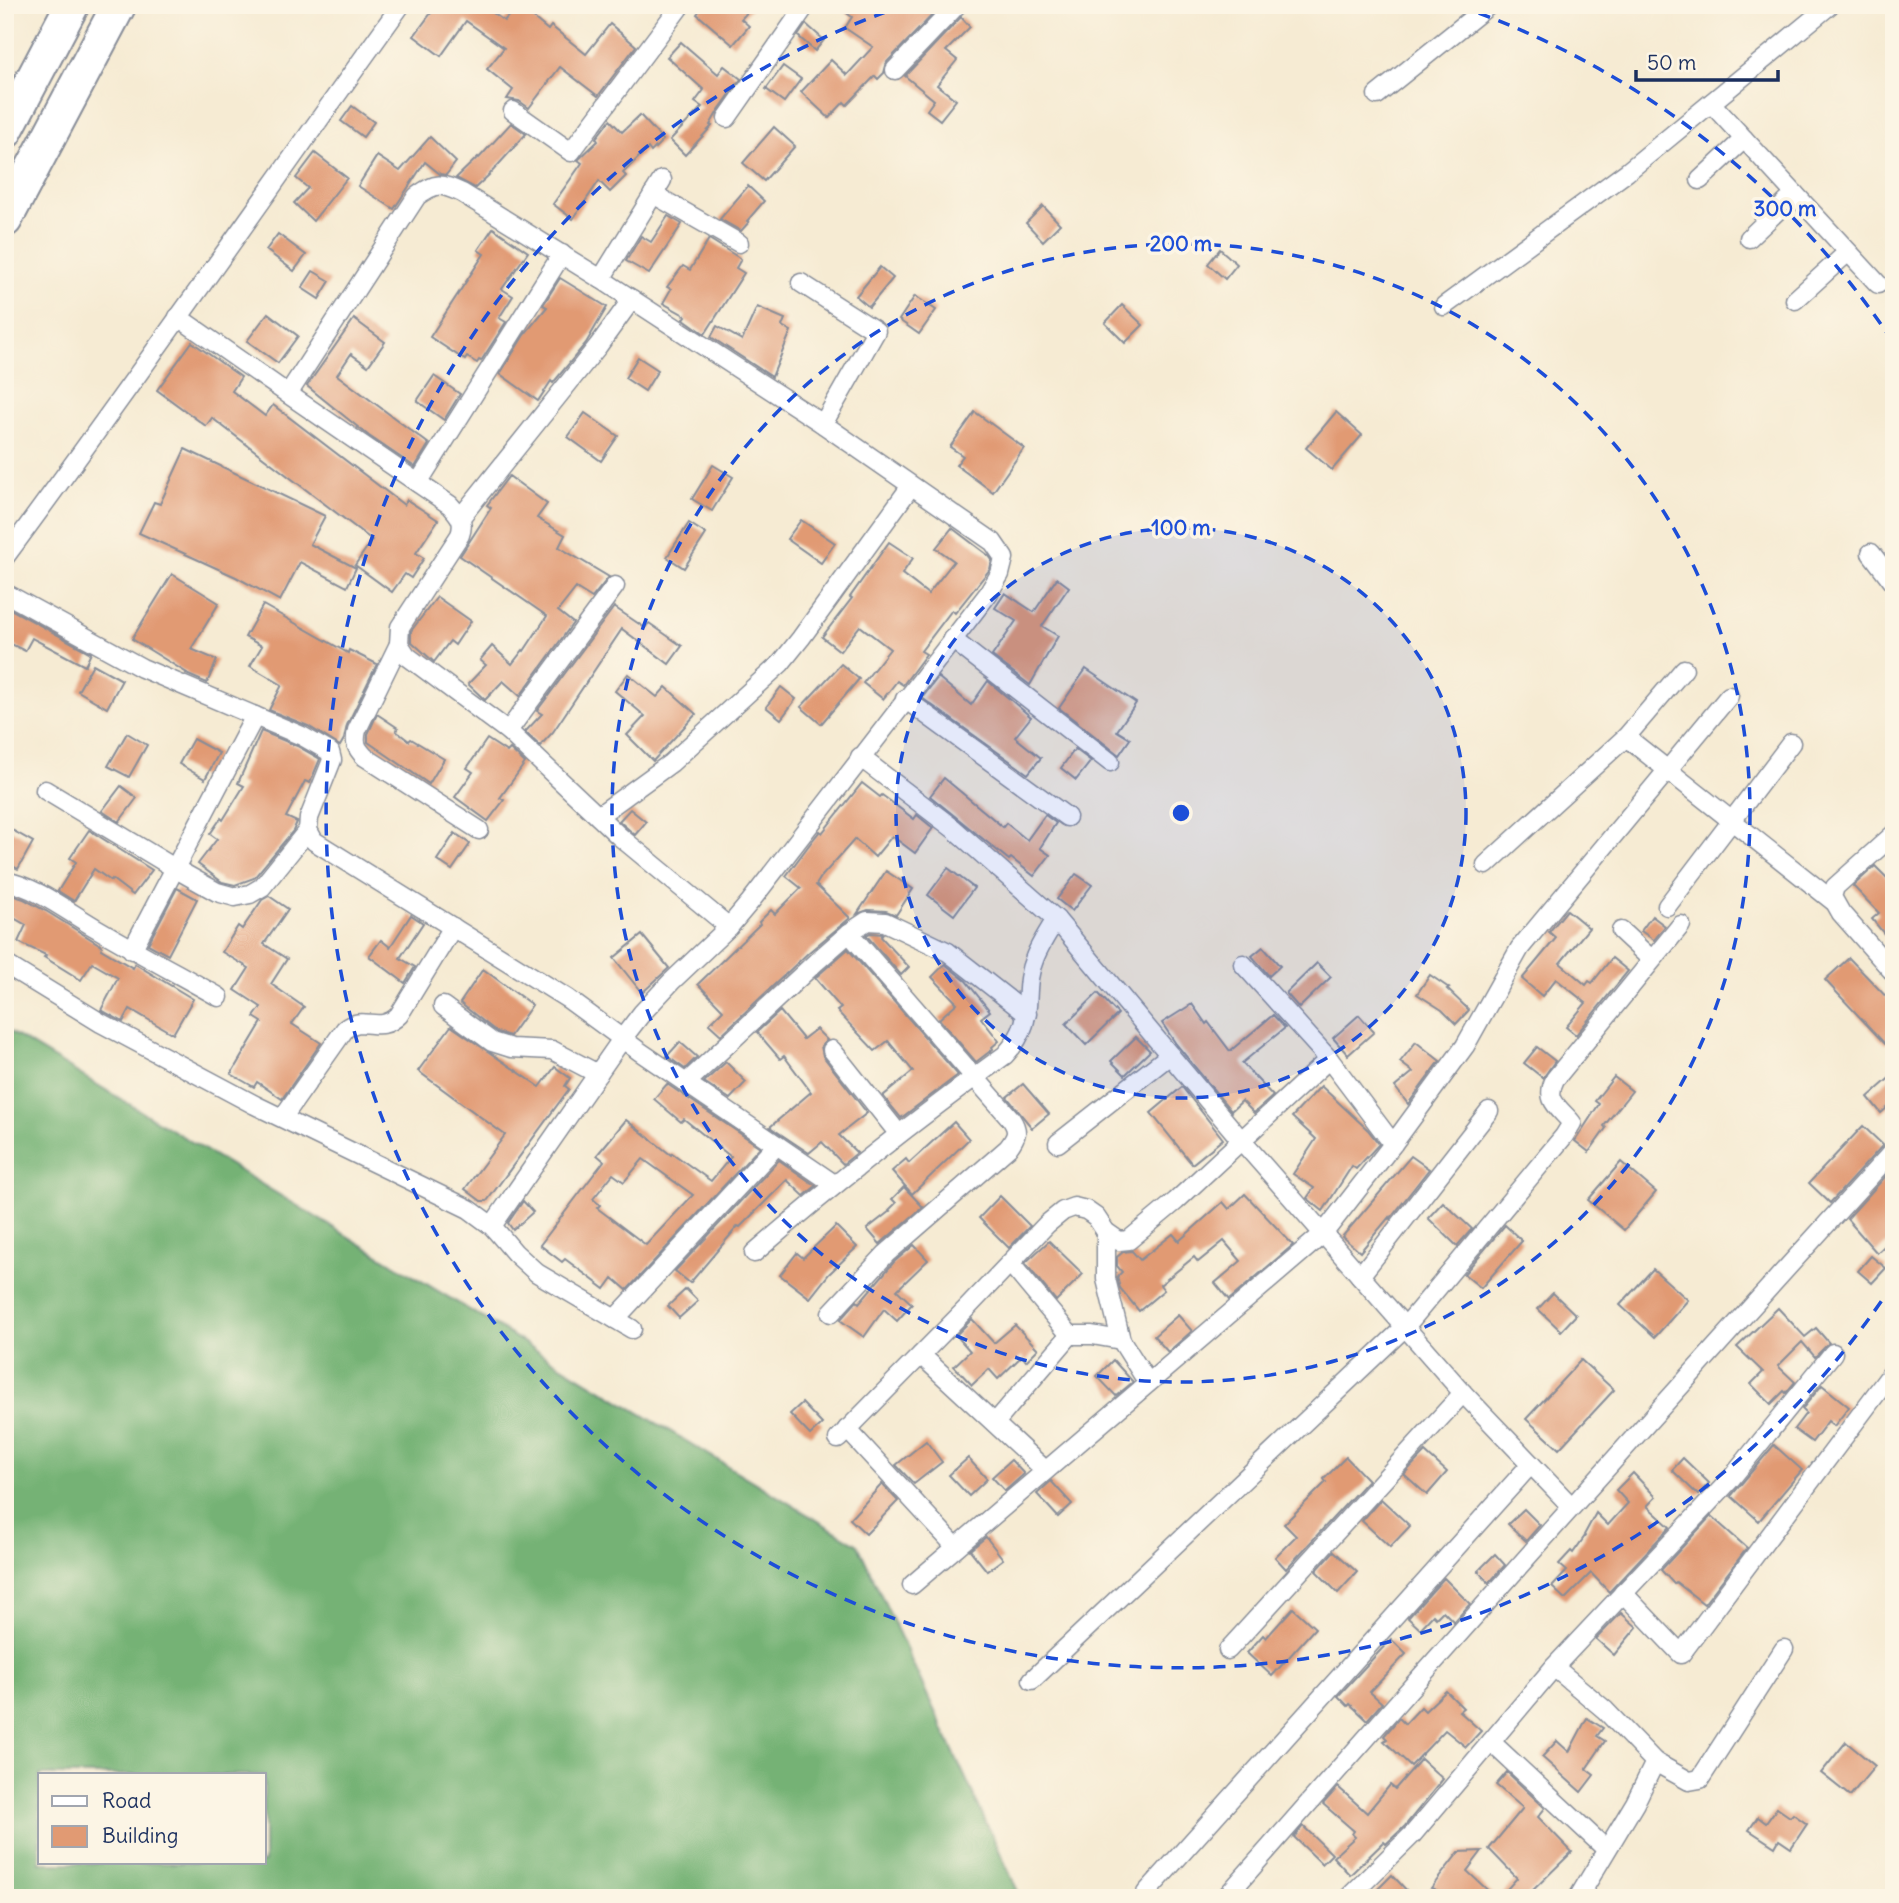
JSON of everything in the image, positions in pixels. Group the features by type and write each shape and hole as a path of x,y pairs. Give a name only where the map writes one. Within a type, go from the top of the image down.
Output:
{"highway":[{"path":"5,132 72,5"},
{"path":"5,220 119,5"}],"street":[{"path":"5,557 130,388 401,5"},
{"path":"513,111 571,152 681,5"},
{"path":"727,118 806,5"},
{"path":"895,70 957,5"},
{"path":"1377,95 1489,5"},
{"path":"1444,306 1627,172 1830,5"},
{"path":"1711,103 1878,284"},
{"path":"1700,180 1744,139"},
{"path":"288,394 417,196 433,185 444,185 462,193 562,254 822,424 993,542 1004,558 1000,574 988,594 729,927 671,982 622,1039 492,1226"},
{"path":"601,279 657,187 739,243"},
{"path":"1749,238 1795,194"},
{"path":"1795,300 1848,252"},
{"path":"418,483 562,254"},
{"path":"802,284 876,331 822,424"},
{"path":"461,517 598,346 632,299"},
{"path":"178,317 450,505 461,517 463,527 460,536 400,627 399,644 357,730 355,740 357,749 365,757 479,830"},
{"path":"598,816 671,763 780,663 911,486"},
{"path":"1871,553 1894,583"},
{"path":"508,731 615,586"},
{"path":"5,593 142,668 302,736 330,752 332,760 309,818 308,830 262,887 250,894 235,897 218,892 176,869 45,790"},
{"path":"952,639 1110,762"},
{"path":"399,644 407,656 508,731 598,816 729,927"},
{"path":"1486,865 1626,737 1684,669"},
{"path":"912,1585 1323,1234 1465,1045 1520,948 1729,696"},
{"path":"905,699 1068,817"},
{"path":"132,950 255,716"},
{"path":"1626,737 1833,901 1894,974"},
{"path":"1667,906 1791,743"},
{"path":"860,757 954,830 1056,919 1323,1234 1463,1392 1571,1506"},
{"path":"308,830 314,841 568,999 834,1184"},
{"path":"1833,901 1835,887 1894,834"},
{"path":"5,881 16,883 36,893 132,950 219,997"},
{"path":"754,1253 834,1184 898,1133 1005,1055 1017,1042 1027,1014 1034,958 1056,919"},
{"path":"686,1083 849,933 867,921 886,922 948,952 1027,1014"},
{"path":"1032,1680 1405,1327 1564,1136 1572,1123 1553,1101 1550,1093 1555,1079 1681,925"},
{"path":"283,1117 345,1029 352,1023 361,1022 373,1026 385,1025 399,1016 453,927"},
{"path":"1621,931 1651,959"},
{"path":"831,1313 886,1254 1008,1148 1016,1137 1018,1128 849,933"},
{"path":"5,964 101,1023 255,1105 469,1209 492,1226 515,1253 537,1272 632,1329"},
{"path":"1243,964 1329,1059 1393,1144"},
{"path":"443,1006 492,1042 512,1048 552,1050 598,1074"},
{"path":"832,1050 898,1133"},
{"path":"1058,1143 1170,1055"},
{"path":"956,1547 843,1434 1046,1224 1063,1211 1074,1207 1086,1210 1096,1217 1106,1232 1119,1241 1129,1240 1177,1201 1329,1059"},
{"path":"1360,1276 1489,1111"},
{"path":"615,1319 777,1145"},
{"path":"1234,1894 1571,1506 1894,1150"},
{"path":"1106,1232 1106,1279 1121,1340 1148,1382"},
{"path":"1010,1263 1070,1335"},
{"path":"995,1423 1070,1335 1092,1335 1121,1340"},
{"path":"1348,1898 1413,1834 1554,1667 1729,1481 1833,1353"},
{"path":"922,1355 1045,1470"},
{"path":"1623,1593 1681,1654 1894,1370"},
{"path":"1228,1650 1463,1392"},
{"path":"1146,1893 1531,1464"},
{"path":"1554,1667 1605,1710 1655,1762 1689,1781 1700,1779 1784,1649"},
{"path":"1491,1742 1606,1849"},
{"path":"1578,1898 1636,1803 1655,1762"}],"green space":[{"path":"5,1029 858,1545 1021,1898 5,1898"}],"building":[{"path":"437,5 482,5 504,21 518,5 548,30 551,26 586,54 610,24 636,46 598,96 560,67 529,108 519,101 507,99 513,90 487,69 504,48 466,21 441,56 414,36"},
{"path":"704,5 754,5 741,19 749,26 733,45 697,14"},
{"path":"836,5 936,5 939,8 887,62 884,73 878,79 875,76 847,105 844,102 829,118 801,92 831,60 847,75 873,47 845,28 852,17"},
{"path":"961,17 970,27 946,51 957,60 937,85 956,100 940,120 927,110 934,100 905,76"},
{"path":"806,24 824,40 815,51 798,36"},
{"path":"681,42 718,74 724,66 741,79 718,111 710,125 712,126 685,155 670,140 702,107 695,102 704,90 667,57"},
{"path":"783,66 801,79 784,102 766,89"},
{"path":"352,106 374,122 363,137 341,121"},
{"path":"640,115 663,140 651,152 648,148 623,173 626,176 610,192 599,181 573,219 553,204 582,163 578,160 598,141 596,138 610,120 622,132"},
{"path":"511,123 526,134 490,174 475,188 456,178 479,158"},
{"path":"774,127 795,146 764,181 743,163"},
{"path":"430,137 456,162 446,175 440,174 425,162 394,209 358,186 377,156 400,171"},
{"path":"315,153 347,178 313,221 294,203 308,188 296,178"},
{"path":"748,186 764,201 741,231 720,219"},
{"path":"1043,206 1060,224 1043,241 1026,223"},
{"path":"668,216 682,224 649,274 626,261 641,236 651,242"},
{"path":"493,228 528,252 502,289 513,296 499,318 506,322 481,361 477,363 467,357 465,360 430,337 484,254 478,250"},
{"path":"278,234 306,255 294,271 266,250"},
{"path":"709,239 741,259 736,268 744,273 705,334 684,319 686,316 663,303 671,289 667,287 683,266 690,270"},
{"path":"1220,249 1237,264 1225,279 1208,264"},
{"path":"880,267 893,278 869,307 856,296"},
{"path":"313,271 330,281 319,299 302,288"},
{"path":"560,278 607,307 586,343 553,383 551,381 538,401 500,374 524,335 547,307 543,305"},
{"path":"915,296 936,310 919,334 899,320"},
{"path":"1122,305 1143,325 1125,343 1105,323"},
{"path":"757,307 785,319 782,326 791,331 772,377 711,337 717,326 742,340"},
{"path":"268,313 298,336 278,363 247,341"},
{"path":"354,319 385,342 368,366 351,354 337,375 429,444 415,467 369,436 307,386"},
{"path":"192,342 241,377 232,391 265,416 273,405 404,505 407,500 438,520 416,553 424,558 411,578 405,574 392,592 355,565 372,540 212,418 206,426 157,390"},
{"path":"638,357 658,370 645,391 625,378"},
{"path":"434,376 460,394 444,420 417,401"},
{"path":"975,412 1024,448 993,492 956,465 963,456 950,447"},
{"path":"1336,412 1362,435 1332,470 1306,448"},
{"path":"585,413 618,436 601,461 568,437"},
{"path":"185,449 325,516 310,544 356,568 347,587 300,562 280,601 236,577 139,533 154,502 160,504"},
{"path":"713,465 733,477 712,511 692,499"},
{"path":"509,476 547,504 537,518 565,535 559,547 609,577 592,598 576,588 558,611 573,623 520,696 503,681 485,700 468,684 486,665 480,660 492,646 512,664 547,616 460,556 491,508 487,505"},
{"path":"801,520 835,543 821,563 787,539"},
{"path":"689,523 706,534 684,568 667,557"},
{"path":"952,528 989,556 992,560 990,569 955,613 952,610 921,651 926,654 903,685 897,681 883,699 863,683 890,649 860,626 840,651 822,637 889,542 913,558 902,574 928,594 954,561 936,548"},
{"path":"172,574 219,603 191,649 217,660 207,683 186,674 132,639"},
{"path":"1057,578 1069,587 1042,626 1058,636 1030,685 992,656 1016,621 995,608 1005,593 1034,612"},
{"path":"437,597 471,621 455,645 450,641 434,662 411,641 411,631"},
{"path":"263,605 348,653 349,650 377,664 347,725 340,746 308,726 269,710 282,685 250,666 262,646 245,637"},
{"path":"5,606 91,653 85,666 32,638 25,651 5,641"},
{"path":"614,607 645,628 649,623 682,646 669,664 622,629 553,732 540,746 525,732 542,714 537,711"},
{"path":"93,664 122,680 107,708 78,691"},
{"path":"841,664 859,679 821,724 801,707"},
{"path":"1086,669 1136,703 1117,731 1130,739 1119,755 1059,708"},
{"path":"628,674 657,697 666,687 696,714 653,761 627,735 645,716 615,691"},
{"path":"938,677 971,705 988,681 1031,717 1015,737 1041,758 1028,774 922,698"},
{"path":"781,687 796,699 781,719 766,707"},
{"path":"377,714 398,728 396,731 409,741 411,739 444,759 429,784 368,742 368,734"},
{"path":"261,731 320,759 310,783 305,781 286,817 297,822 293,831 254,878 235,885 222,882 198,864 217,839 210,834 221,818 223,820 244,786 238,783"},
{"path":"127,733 147,745 129,777 108,766"},
{"path":"193,739 219,753 205,779 179,764"},
{"path":"487,739 507,752 510,749 525,763 500,798 504,800 488,821 455,797 473,772 467,768"},
{"path":"1075,749 1091,761 1076,780 1061,768"},
{"path":"944,778 1003,827 1006,823 1027,840 1045,815 1056,823 1040,848 1050,855 1034,876 1011,858 1009,860 930,796"},
{"path":"862,783 914,819 917,815 933,828 915,853 892,836 875,857 855,839 816,885 850,918 808,953 721,1035 709,1024 723,1010 698,984 771,910 775,914 801,888 786,876 820,831 822,833"},
{"path":"121,786 137,798 119,822 102,811"},
{"path":"630,809 646,822 635,835 619,821"},
{"path":"5,826 33,842 18,869 5,862"},
{"path":"89,830 152,870 133,895 94,869 74,901 58,891 76,862 70,858"},
{"path":"455,833 470,844 452,870 437,860"},
{"path":"1875,866 1894,885 1894,946 1872,919 1879,913 1853,886"},
{"path":"948,868 974,888 954,915 928,895"},
{"path":"886,871 913,889 896,915 886,911 868,910 857,914"},
{"path":"1076,874 1092,885 1072,911 1057,899"},
{"path":"177,888 197,899 168,955 148,944"},
{"path":"5,893 24,899 46,911 102,946 101,949 133,968 135,964 193,999 173,1034 130,1009 123,1022 101,1010 118,978 92,963 81,980 44,957 46,955 18,942 26,925 5,913"},
{"path":"269,896 288,909 264,944 287,959 271,984 304,1007 292,1024 321,1043 282,1099 257,1082 254,1087 231,1074 262,1022 254,1017 261,1007 235,990 249,968 222,952 238,926 242,929 262,900"},
{"path":"1567,910 1589,928 1560,963 1586,985 1589,981 1592,983 1612,958 1628,971 1576,1035 1566,1027 1586,1003 1556,979 1542,996 1522,979 1556,938 1549,932"},
{"path":"411,915 423,923 400,958 415,967 405,983 369,956 381,940 390,947"},
{"path":"1652,916 1665,926 1654,940 1641,931"},
{"path":"883,934 881,937 909,967 901,975 866,935"},
{"path":"642,935 669,968 642,993 614,958"},
{"path":"1263,947 1280,966 1269,976 1252,956"},
{"path":"848,949 958,1075 901,1118 883,1096 913,1071 888,1041 875,1051 837,1011 841,1008 815,978"},
{"path":"1849,958 1894,1005 1894,1037 1885,1044 1825,980"},
{"path":"1317,963 1331,977 1299,1008 1286,993"},
{"path":"945,964 966,981 990,1011 981,1018 999,1041 976,1062 939,1019 957,1003 932,977"},
{"path":"483,969 532,1005 510,1036 497,1032 460,1003"},
{"path":"1430,975 1449,988 1447,989 1469,1010 1456,1024 1442,1010 1417,994"},
{"path":"1098,993 1118,1014 1086,1045 1066,1024"},
{"path":"1192,1004 1230,1051 1273,1015 1285,1028 1242,1063 1273,1096 1254,1113 1242,1101 1231,1111 1162,1023"},
{"path":"780,1011 803,1039 816,1029 827,1040 821,1046 823,1056 867,1113 839,1135 857,1153 843,1164 822,1142 809,1153 770,1127 811,1092 784,1056 780,1059 757,1032"},
{"path":"1359,1015 1374,1032 1348,1055 1333,1038"},
{"path":"451,1026 540,1087 555,1067 570,1078 565,1086 569,1089 487,1201 481,1201 465,1189 505,1135 418,1071"},
{"path":"1136,1037 1150,1051 1125,1075 1111,1061"},
{"path":"680,1042 697,1057 685,1069 667,1056"},
{"path":"1416,1042 1440,1061 1408,1104 1395,1087 1413,1072 1400,1062"},
{"path":"1537,1047 1555,1061 1543,1078 1524,1063"},
{"path":"726,1062 746,1082 730,1099 704,1082"},
{"path":"1894,1074 1894,1102 1881,1113 1868,1097"},
{"path":"1614,1077 1632,1091 1604,1126 1606,1128 1589,1152 1575,1141 1599,1104 1595,1101"},
{"path":"667,1084 760,1147 627,1290 613,1278 605,1289 565,1259 562,1262 540,1245 604,1161 597,1155 626,1120 671,1155 672,1153 711,1181 731,1157 684,1119 681,1122 654,1099","holes":["643,1159 693,1195 646,1245 597,1208 600,1205 593,1199 613,1174 624,1182"]},
{"path":"1023,1084 1049,1114 1032,1128 1007,1097"},
{"path":"1321,1086 1368,1130 1379,1144 1356,1169 1352,1166 1323,1211 1307,1198 1314,1188 1293,1174 1316,1139 1292,1117"},
{"path":"1182,1087 1223,1139 1192,1164 1151,1113"},
{"path":"954,1122 969,1139 912,1194 892,1171 906,1159 909,1163"},
{"path":"1863,1126 1883,1145 1830,1203 1809,1183"},
{"path":"1411,1156 1429,1169 1360,1252 1342,1237"},
{"path":"779,1160 816,1186 804,1196 787,1180 738,1226 690,1283 675,1271"},
{"path":"1621,1162 1656,1192 1624,1230 1588,1200"},
{"path":"1894,1167 1894,1237 1877,1253 1847,1219"},
{"path":"904,1187 923,1207 880,1244 867,1229 890,1211 896,1203 892,1199"},
{"path":"1245,1194 1293,1245 1229,1300 1215,1283 1241,1261 1224,1241 1198,1262 1194,1257 1160,1285 1164,1290 1139,1311 1120,1288 1117,1277 1122,1272 1117,1266 1117,1257 1123,1252 1132,1251 1140,1260 1173,1234 1179,1241 1223,1202 1229,1209"},
{"path":"1000,1196 1030,1226 1009,1248 979,1218"},
{"path":"523,1201 533,1212 513,1230 508,1223"},
{"path":"1443,1202 1472,1229 1457,1246 1428,1218"},
{"path":"1505,1225 1522,1241 1481,1288 1464,1274"},
{"path":"836,1226 857,1247 829,1274 810,1298 780,1275 797,1253 803,1258"},
{"path":"1049,1241 1083,1274 1056,1301 1025,1263"},
{"path":"914,1245 928,1260 897,1290 912,1304 897,1321 884,1309 864,1337 840,1320 857,1301 859,1303 894,1262"},
{"path":"1871,1256 1886,1268 1872,1283 1858,1271"},
{"path":"1653,1269 1688,1300 1655,1337 1620,1305"},
{"path":"686,1289 698,1301 679,1318 668,1306"},
{"path":"1553,1293 1576,1315 1561,1331 1538,1309"},
{"path":"1778,1308 1805,1337 1816,1328 1829,1343 1815,1357 1802,1342 1778,1366 1795,1382 1771,1404 1751,1384 1763,1372 1737,1347"},
{"path":"1178,1315 1192,1331 1168,1352 1154,1336"},
{"path":"972,1319 994,1343 1015,1325 1038,1349 1026,1361 1022,1356 998,1379 989,1369 972,1385 954,1366 970,1351 956,1335"},
{"path":"1113,1360 1133,1382 1116,1396 1097,1376"},
{"path":"1581,1360 1614,1390 1559,1449 1526,1419"},
{"path":"1822,1385 1849,1407 1834,1426 1828,1421 1812,1442 1794,1429 1806,1413 1802,1409"},
{"path":"802,1403 822,1424 810,1435 790,1414"},
{"path":"926,1441 942,1462 914,1484 896,1465"},
{"path":"1774,1445 1802,1470 1759,1521 1731,1496"},
{"path":"1425,1452 1447,1472 1427,1495 1404,1474"},
{"path":"1346,1457 1368,1480 1286,1569 1275,1557 1296,1536 1284,1524 1326,1482 1324,1479"},
{"path":"968,1458 987,1479 969,1496 949,1475"},
{"path":"1683,1458 1709,1483 1698,1495 1672,1470"},
{"path":"1011,1460 1024,1474 1005,1491 992,1477"},
{"path":"1633,1473 1656,1497 1647,1506 1670,1527 1609,1592 1591,1573 1565,1599 1552,1587 1567,1571 1559,1564 1571,1551 1573,1553 1596,1513 1608,1525 1628,1503 1616,1490"},
{"path":"1051,1481 1072,1504 1058,1517 1037,1494"},
{"path":"882,1484 898,1501 866,1534 850,1519"},
{"path":"1381,1499 1410,1526 1390,1547 1362,1521"},
{"path":"1524,1509 1540,1525 1526,1541 1508,1524"},
{"path":"1711,1516 1747,1548 1704,1604 1676,1582 1674,1584 1661,1570"},
{"path":"986,1537 1003,1559 987,1571 970,1550"},
{"path":"1334,1551 1357,1572 1338,1593 1316,1571"},
{"path":"1495,1554 1505,1565 1489,1583 1478,1571"},
{"path":"1444,1578 1470,1604 1454,1622 1443,1611 1436,1618 1433,1615 1420,1629 1408,1618"},
{"path":"1293,1608 1315,1628 1272,1676 1247,1653 1263,1635 1266,1638"},
{"path":"1621,1613 1637,1627 1614,1655 1596,1639"},
{"path":"1391,1639 1406,1654 1370,1692 1382,1703 1367,1720 1338,1696"},
{"path":"1446,1691 1463,1708 1459,1711 1481,1731 1466,1747 1445,1730 1411,1766 1384,1741 1387,1739 1384,1736 1399,1718 1405,1724 1421,1707 1425,1711"},
{"path":"1587,1718 1603,1728 1597,1736 1605,1741 1586,1769 1594,1775 1581,1792 1542,1757 1557,1741 1569,1752"},
{"path":"1846,1742 1875,1766 1850,1796 1821,1773"},
{"path":"1421,1759 1443,1779 1405,1826 1350,1875 1333,1857 1355,1837 1352,1834 1354,1831 1323,1804 1338,1787 1367,1813 1390,1785 1395,1789"},
{"path":"1507,1772 1545,1808 1538,1817 1572,1852 1525,1898 1499,1898 1517,1878 1489,1849 1523,1808 1496,1785"},
{"path":"1777,1808 1790,1817 1793,1814 1807,1824 1791,1848 1779,1840 1775,1847 1749,1830 1758,1817 1766,1823"},
{"path":"1303,1826 1332,1854 1322,1864 1294,1837"},
{"path":"1482,1851 1467,1871 1496,1898 1454,1898 1431,1888 1459,1852"},
{"path":"1392,1875 1414,1898 1369,1898"}]}
